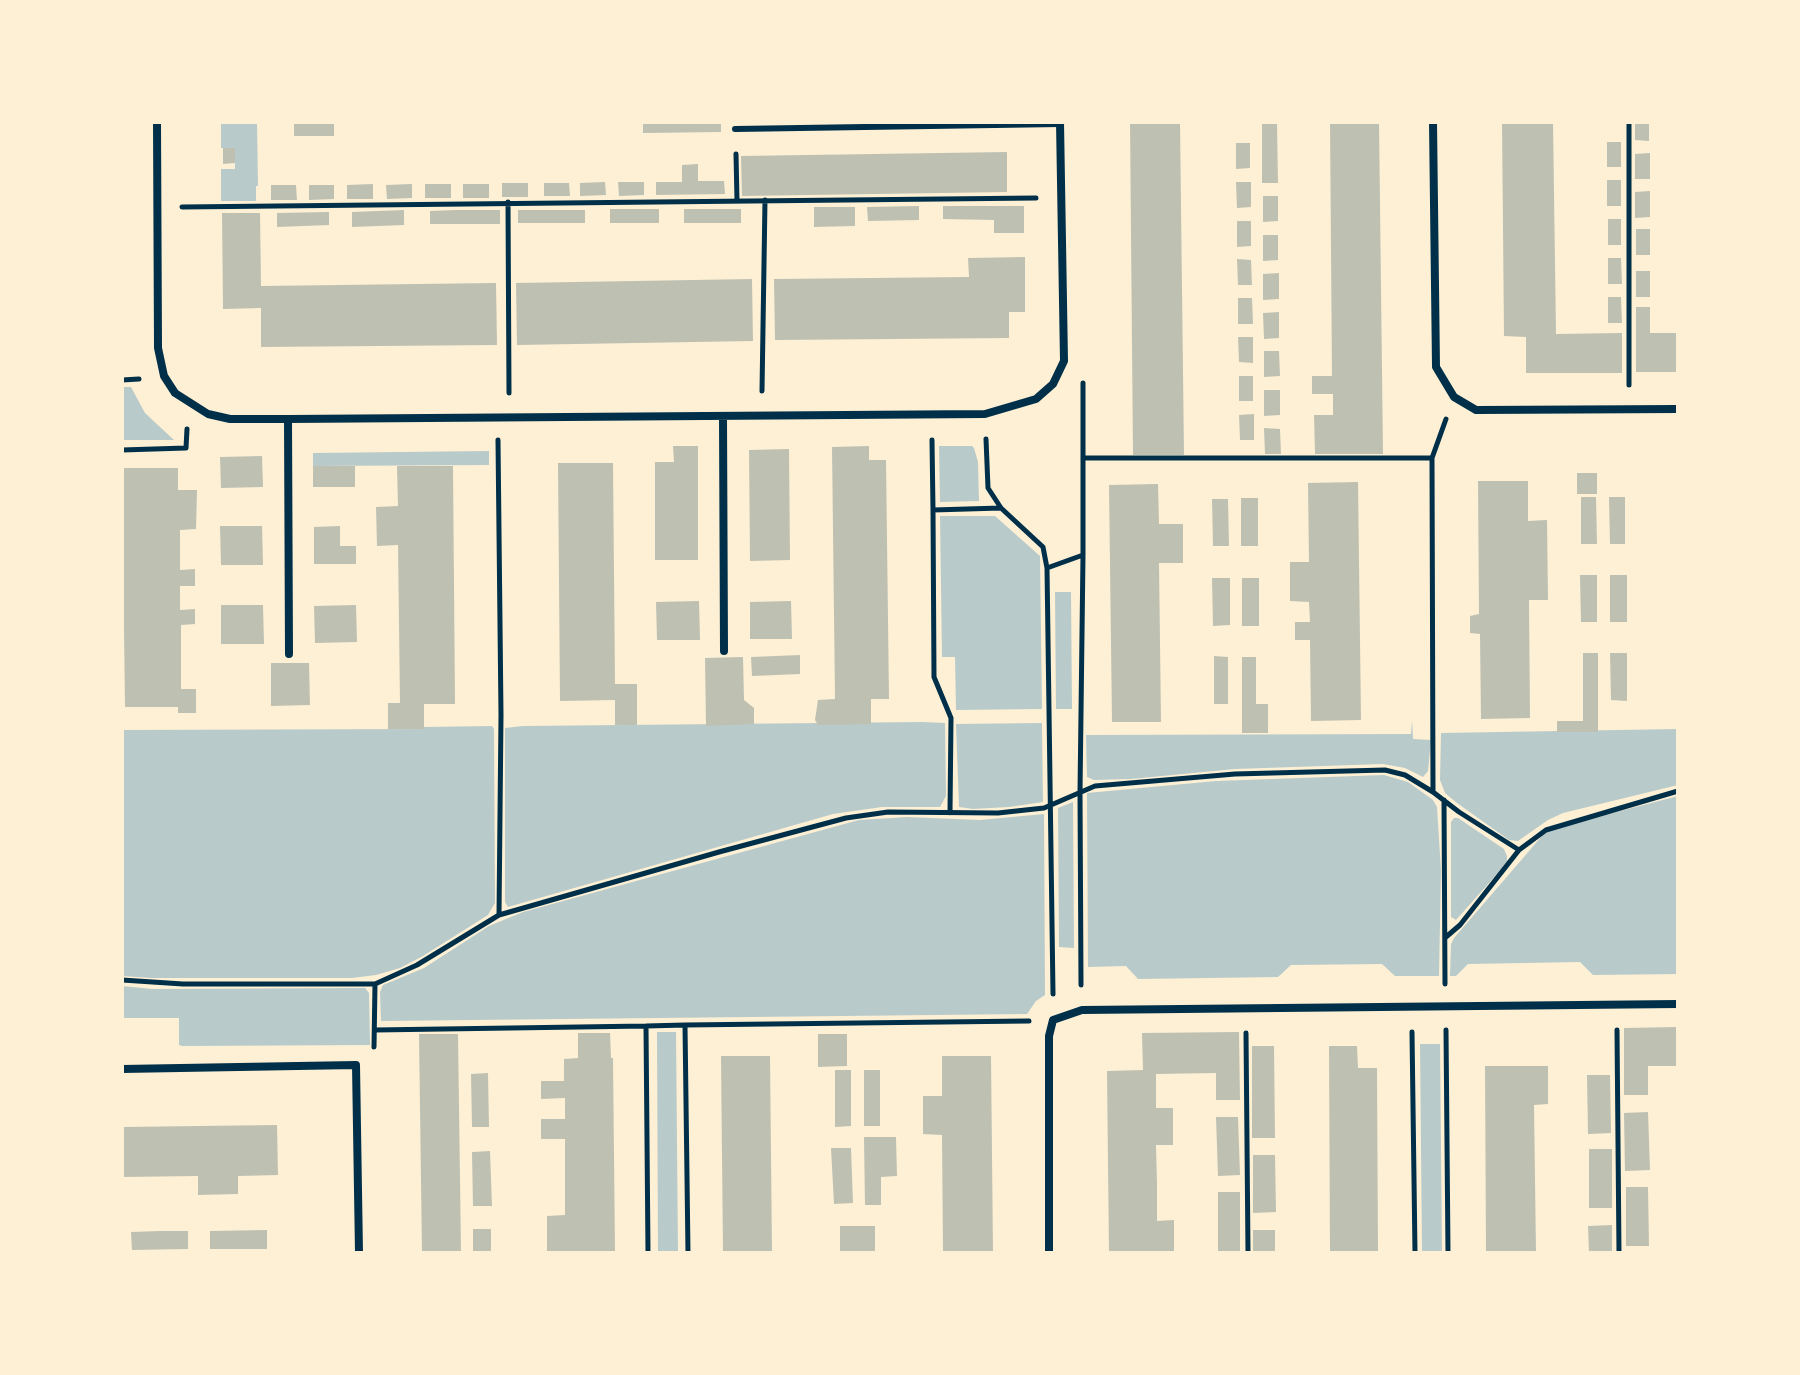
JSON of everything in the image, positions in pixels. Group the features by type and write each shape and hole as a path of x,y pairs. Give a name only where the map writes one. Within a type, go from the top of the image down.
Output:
{"street":[{"path":"157,122 158,348 164,376 175,393 189,404 208,414 230,419 762,417 985,414 1006,410 1036,399 1053,384 1064,361 1060,123"},
{"path":"1433,122 1436,367 1454,397 1476,410 1678,409"},
{"path":"723,417 724,651"},
{"path":"288,419 289,654"},
{"path":"1049,1253 1049,1036 1053,1020 1082,1010 1678,1004"},
{"path":"122,1069 356,1065 359,1253"}],"lane":[{"path":"735,129 1060,123"}],"path":[{"path":"1629,122 1629,410"},
{"path":"735,129 737,201"},
{"path":"157,207 1061,198"},
{"path":"762,417 765,200"},
{"path":"508,202 509,417"},
{"path":"1064,361 1083,375 1082,1010"},
{"path":"1433,792 1432,458 1454,397"},
{"path":"122,450 186,448 189,404"},
{"path":"375,1030 1053,1020 1047,568 1043,547 1001,508 988,488 985,414"},
{"path":"932,415 934,677 951,718 950,813"},
{"path":"497,417 501,715 499,915"},
{"path":"1083,458 1432,458"},
{"path":"933,510 1001,508"},
{"path":"1047,568 1083,555"},
{"path":"122,980 183,984 375,984 417,965 499,915 846,818 888,812 998,813 1051,807 1095,786 1235,774 1372,770 1405,775 1519,850"},
{"path":"1446,937 1460,925 1519,850 1546,830 1678,791"},
{"path":"1444,800 1448,1253"},
{"path":"356,1065 374,1050 375,984"},
{"path":"1617,1005 1619,1253"},
{"path":"1411,1007 1415,1253"},
{"path":"1246,1008 1248,1253"},
{"path":"685,1025 688,1253"},
{"path":"646,1026 648,1253"}],"shaded area":[{"path":"221,122 257,122 256,201 221,201 221,169 235,169 235,148 221,148"},
{"path":"122,387 131,387 145,413 174,440 122,440"},
{"path":"939,446 974,448 978,462 979,501 940,502"},
{"path":"489,451 489,465 313,466 313,453"},
{"path":"940,516 995,516 1040,556 1042,709 956,710 955,657 942,657"},
{"path":"1055,592 1071,592 1072,709 1056,709"},
{"path":"1412,720 1413,739 1431,740 1428,771 1423,777 1405,768 1383,764 1235,769 1131,779 1094,780 1087,777 1086,735 1411,734"},
{"path":"945,723 946,796 940,807 882,807 833,814 508,907 505,902 505,728"},
{"path":"1042,723 1043,802 1009,807 959,807 956,724"},
{"path":"492,726 495,903 488,915 423,956 400,968 376,975 352,978 122,976 122,730"},
{"path":"1678,729 1678,785 1563,813 1518,841 1509,840 1457,803 1445,793 1440,780 1441,733"},
{"path":"1384,775 1408,782 1433,800 1437,807 1441,871 1439,976 1395,976 1382,964 1291,965 1278,977 1138,979 1126,966 1088,967 1087,793 1216,781"},
{"path":"1678,796 1678,974 1593,975 1580,962 1468,964 1456,976 1450,976 1454,938 1542,836 1552,829"},
{"path":"1073,802 1074,948 1059,947 1058,808"},
{"path":"1044,814 1045,995 1036,1001 1027,1014 381,1021 380,992 383,985 424,968 489,926 523,912 859,820 907,817 980,820"},
{"path":"1454,818 1504,849 1507,856 1507,861 1497,874 1456,920 1451,917 1451,822"},
{"path":"122,986 153,989 365,988 369,993 370,1045 182,1046 179,1045 179,1018 122,1018"},
{"path":"657,1032 676,1032 678,1253 658,1253"},
{"path":"1420,1044 1440,1044 1442,1253 1422,1253"}],"building":[{"path":"294,122 334,122 334,136 294,136"},
{"path":"643,122 721,122 721,132 643,133"},
{"path":"1130,122 1180,122 1184,455 1133,455"},
{"path":"1262,122 1277,122 1278,183 1262,183"},
{"path":"1330,122 1379,122 1383,454 1315,454 1314,415 1333,415 1333,394 1312,394 1312,376 1332,376"},
{"path":"1502,122 1553,122 1556,334 1622,333 1622,373 1526,373 1526,337 1504,336"},
{"path":"1635,122 1649,122 1649,141 1635,140"},
{"path":"1607,142 1621,142 1621,167 1607,167"},
{"path":"1236,143 1250,143 1250,168 1236,169"},
{"path":"223,148 235,148 235,163 223,164"},
{"path":"1007,152 1007,192 742,196 741,156"},
{"path":"1650,153 1650,179 1635,179 1635,154"},
{"path":"698,164 698,181 724,181 725,194 656,195 656,182 682,182 682,165"},
{"path":"1607,180 1621,180 1621,206 1607,206"},
{"path":"605,182 606,195 580,196 580,183"},
{"path":"618,182 644,182 644,195 619,196"},
{"path":"1236,182 1251,182 1251,207 1237,208"},
{"path":"502,183 528,183 528,197 502,197"},
{"path":"544,183 569,183 570,196 544,196"},
{"path":"373,184 373,199 347,199 347,185"},
{"path":"412,184 412,198 387,199 386,185"},
{"path":"425,184 451,184 451,198 425,198"},
{"path":"463,184 489,184 489,198 463,198"},
{"path":"271,185 296,185 297,200 271,200"},
{"path":"309,185 334,185 334,199 309,200"},
{"path":"1650,191 1650,217 1635,218 1635,192"},
{"path":"1263,196 1278,196 1278,221 1263,222"},
{"path":"919,206 919,220 868,221 867,207"},
{"path":"943,206 1024,206 1024,233 994,233 994,220 943,219"},
{"path":"814,207 855,207 855,226 814,227"},
{"path":"610,209 659,209 659,223 610,223"},
{"path":"684,209 741,209 741,223 684,223"},
{"path":"404,210 404,225 352,227 352,212"},
{"path":"500,210 500,224 430,224 430,211"},
{"path":"518,210 585,210 585,223 518,223"},
{"path":"329,212 329,225 277,227 277,213"},
{"path":"222,213 260,213 261,286 496,283 497,345 261,347 261,308 223,309"},
{"path":"1608,219 1621,219 1621,245 1608,245"},
{"path":"1237,221 1251,221 1251,246 1237,247"},
{"path":"1636,229 1650,229 1650,255 1636,255"},
{"path":"1263,235 1278,235 1278,260 1263,261"},
{"path":"1025,257 1025,312 1009,312 1009,338 775,340 774,279 969,277 968,258"},
{"path":"1608,258 1621,258 1622,284 1608,284"},
{"path":"1237,259 1251,260 1252,285 1238,285"},
{"path":"1636,271 1650,271 1650,297 1636,297"},
{"path":"1279,273 1279,299 1263,300 1263,274"},
{"path":"752,279 753,341 517,345 516,283"},
{"path":"1608,297 1621,297 1622,323 1608,323"},
{"path":"1238,298 1252,298 1253,324 1238,324"},
{"path":"1636,307 1650,307 1650,333 1678,333 1678,372 1636,372"},
{"path":"1279,312 1279,338 1264,339 1263,313"},
{"path":"1238,337 1253,337 1253,363 1239,362"},
{"path":"1264,351 1279,351 1280,376 1264,377"},
{"path":"1239,376 1253,376 1253,401 1239,401"},
{"path":"1264,390 1280,390 1280,415 1264,416"},
{"path":"1254,414 1254,440 1240,440 1239,415"},
{"path":"1264,428 1280,429 1281,454 1265,454"},
{"path":"673,446 698,446 698,560 655,560 655,462 674,462"},
{"path":"869,446 869,460 886,460 889,699 871,699 871,724 818,725 815,720 818,700 835,699 832,447"},
{"path":"789,449 790,560 750,561 749,450"},
{"path":"262,456 263,487 221,488 220,457"},
{"path":"558,463 613,463 615,684 637,684 637,725 615,725 615,700 560,701"},
{"path":"313,466 355,466 355,487 313,487"},
{"path":"397,466 453,466 455,704 424,704 424,729 388,729 388,703 400,703 398,545 377,546 376,507 398,506"},
{"path":"122,468 178,468 178,490 197,490 196,529 180,530 180,570 195,569 195,586 180,586 180,610 195,609 195,624 181,625 181,689 196,689 196,713 178,713 178,707 125,707"},
{"path":"1577,473 1597,473 1597,494 1577,494"},
{"path":"1478,481 1528,481 1528,521 1547,520 1548,600 1529,600 1530,718 1481,719 1480,634 1470,633 1470,616 1479,614"},
{"path":"1358,482 1361,720 1311,721 1310,640 1295,640 1295,622 1310,622 1309,602 1290,601 1290,562 1309,562 1308,483"},
{"path":"1158,484 1159,524 1183,524 1183,563 1159,563 1161,722 1112,722 1109,485"},
{"path":"1581,497 1596,497 1597,544 1581,544"},
{"path":"1609,497 1625,497 1625,544 1610,544"},
{"path":"1241,498 1258,498 1258,546 1241,546"},
{"path":"1212,499 1228,499 1229,546 1213,546"},
{"path":"220,526 262,526 263,565 221,565"},
{"path":"340,526 340,546 356,546 356,564 314,564 314,527"},
{"path":"1580,575 1597,575 1597,622 1581,622"},
{"path":"1610,575 1627,575 1627,622 1610,622"},
{"path":"1212,578 1230,578 1230,625 1213,626"},
{"path":"1242,578 1259,578 1259,626 1242,626"},
{"path":"699,601 700,640 657,640 656,602"},
{"path":"791,601 792,639 750,639 750,602"},
{"path":"221,605 263,605 264,644 221,644"},
{"path":"356,605 357,642 315,643 314,606"},
{"path":"1583,653 1598,653 1598,732 1557,732 1557,721 1583,721"},
{"path":"1610,653 1627,653 1627,701 1611,700"},
{"path":"800,655 800,674 752,676 751,657"},
{"path":"1214,656 1228,657 1228,704 1214,704"},
{"path":"743,657 744,700 754,708 754,724 706,726 705,658"},
{"path":"1242,657 1256,657 1256,704 1268,704 1268,733 1242,733"},
{"path":"271,663 309,663 310,705 271,706"},
{"path":"1678,1027 1678,1066 1648,1066 1648,1095 1624,1095 1624,1028"},
{"path":"1239,1032 1240,1100 1216,1100 1216,1073 1156,1074 1156,1108 1173,1108 1173,1145 1156,1145 1157,1221 1174,1220 1174,1253 1109,1253 1107,1071 1143,1070 1142,1033"},
{"path":"578,1033 610,1033 613,1058 615,1253 547,1253 547,1216 565,1215 565,1139 541,1139 541,1119 565,1119 565,1098 541,1099 541,1081 564,1081 564,1059 578,1058"},
{"path":"419,1034 458,1034 461,1253 422,1253"},
{"path":"818,1034 847,1034 847,1066 818,1067"},
{"path":"1252,1046 1274,1046 1275,1138 1252,1138"},
{"path":"1329,1046 1357,1046 1358,1068 1377,1068 1378,1253 1330,1253"},
{"path":"721,1056 770,1056 772,1253 723,1253"},
{"path":"942,1056 991,1056 993,1253 943,1253 942,1135 923,1134 923,1096 942,1096"},
{"path":"1485,1066 1548,1066 1548,1104 1534,1105 1536,1253 1486,1253"},
{"path":"835,1070 851,1070 851,1126 835,1127"},
{"path":"864,1070 880,1070 880,1126 864,1126"},
{"path":"488,1073 489,1127 472,1127 471,1074"},
{"path":"1587,1075 1610,1075 1611,1133 1588,1134"},
{"path":"1648,1112 1650,1170 1625,1171 1624,1113"},
{"path":"1216,1117 1238,1117 1240,1175 1218,1176"},
{"path":"277,1125 278,1175 238,1176 238,1194 198,1195 198,1176 122,1177 122,1127"},
{"path":"864,1137 896,1137 897,1176 881,1177 881,1205 865,1205"},
{"path":"831,1148 851,1148 853,1203 834,1204"},
{"path":"1589,1149 1612,1149 1612,1208 1589,1208"},
{"path":"490,1151 492,1206 473,1206 472,1152"},
{"path":"1253,1155 1275,1155 1276,1212 1253,1213"},
{"path":"1626,1187 1648,1187 1649,1246 1626,1246"},
{"path":"1218,1192 1240,1192 1240,1251 1218,1251"},
{"path":"1612,1225 1612,1253 1589,1253 1588,1226"},
{"path":"840,1226 875,1226 875,1253 840,1253"},
{"path":"473,1229 491,1229 491,1253 473,1253"},
{"path":"267,1230 267,1249 210,1249 210,1231"},
{"path":"1253,1230 1275,1230 1275,1253 1253,1253"},
{"path":"188,1231 188,1249 132,1250 131,1232"}]}
